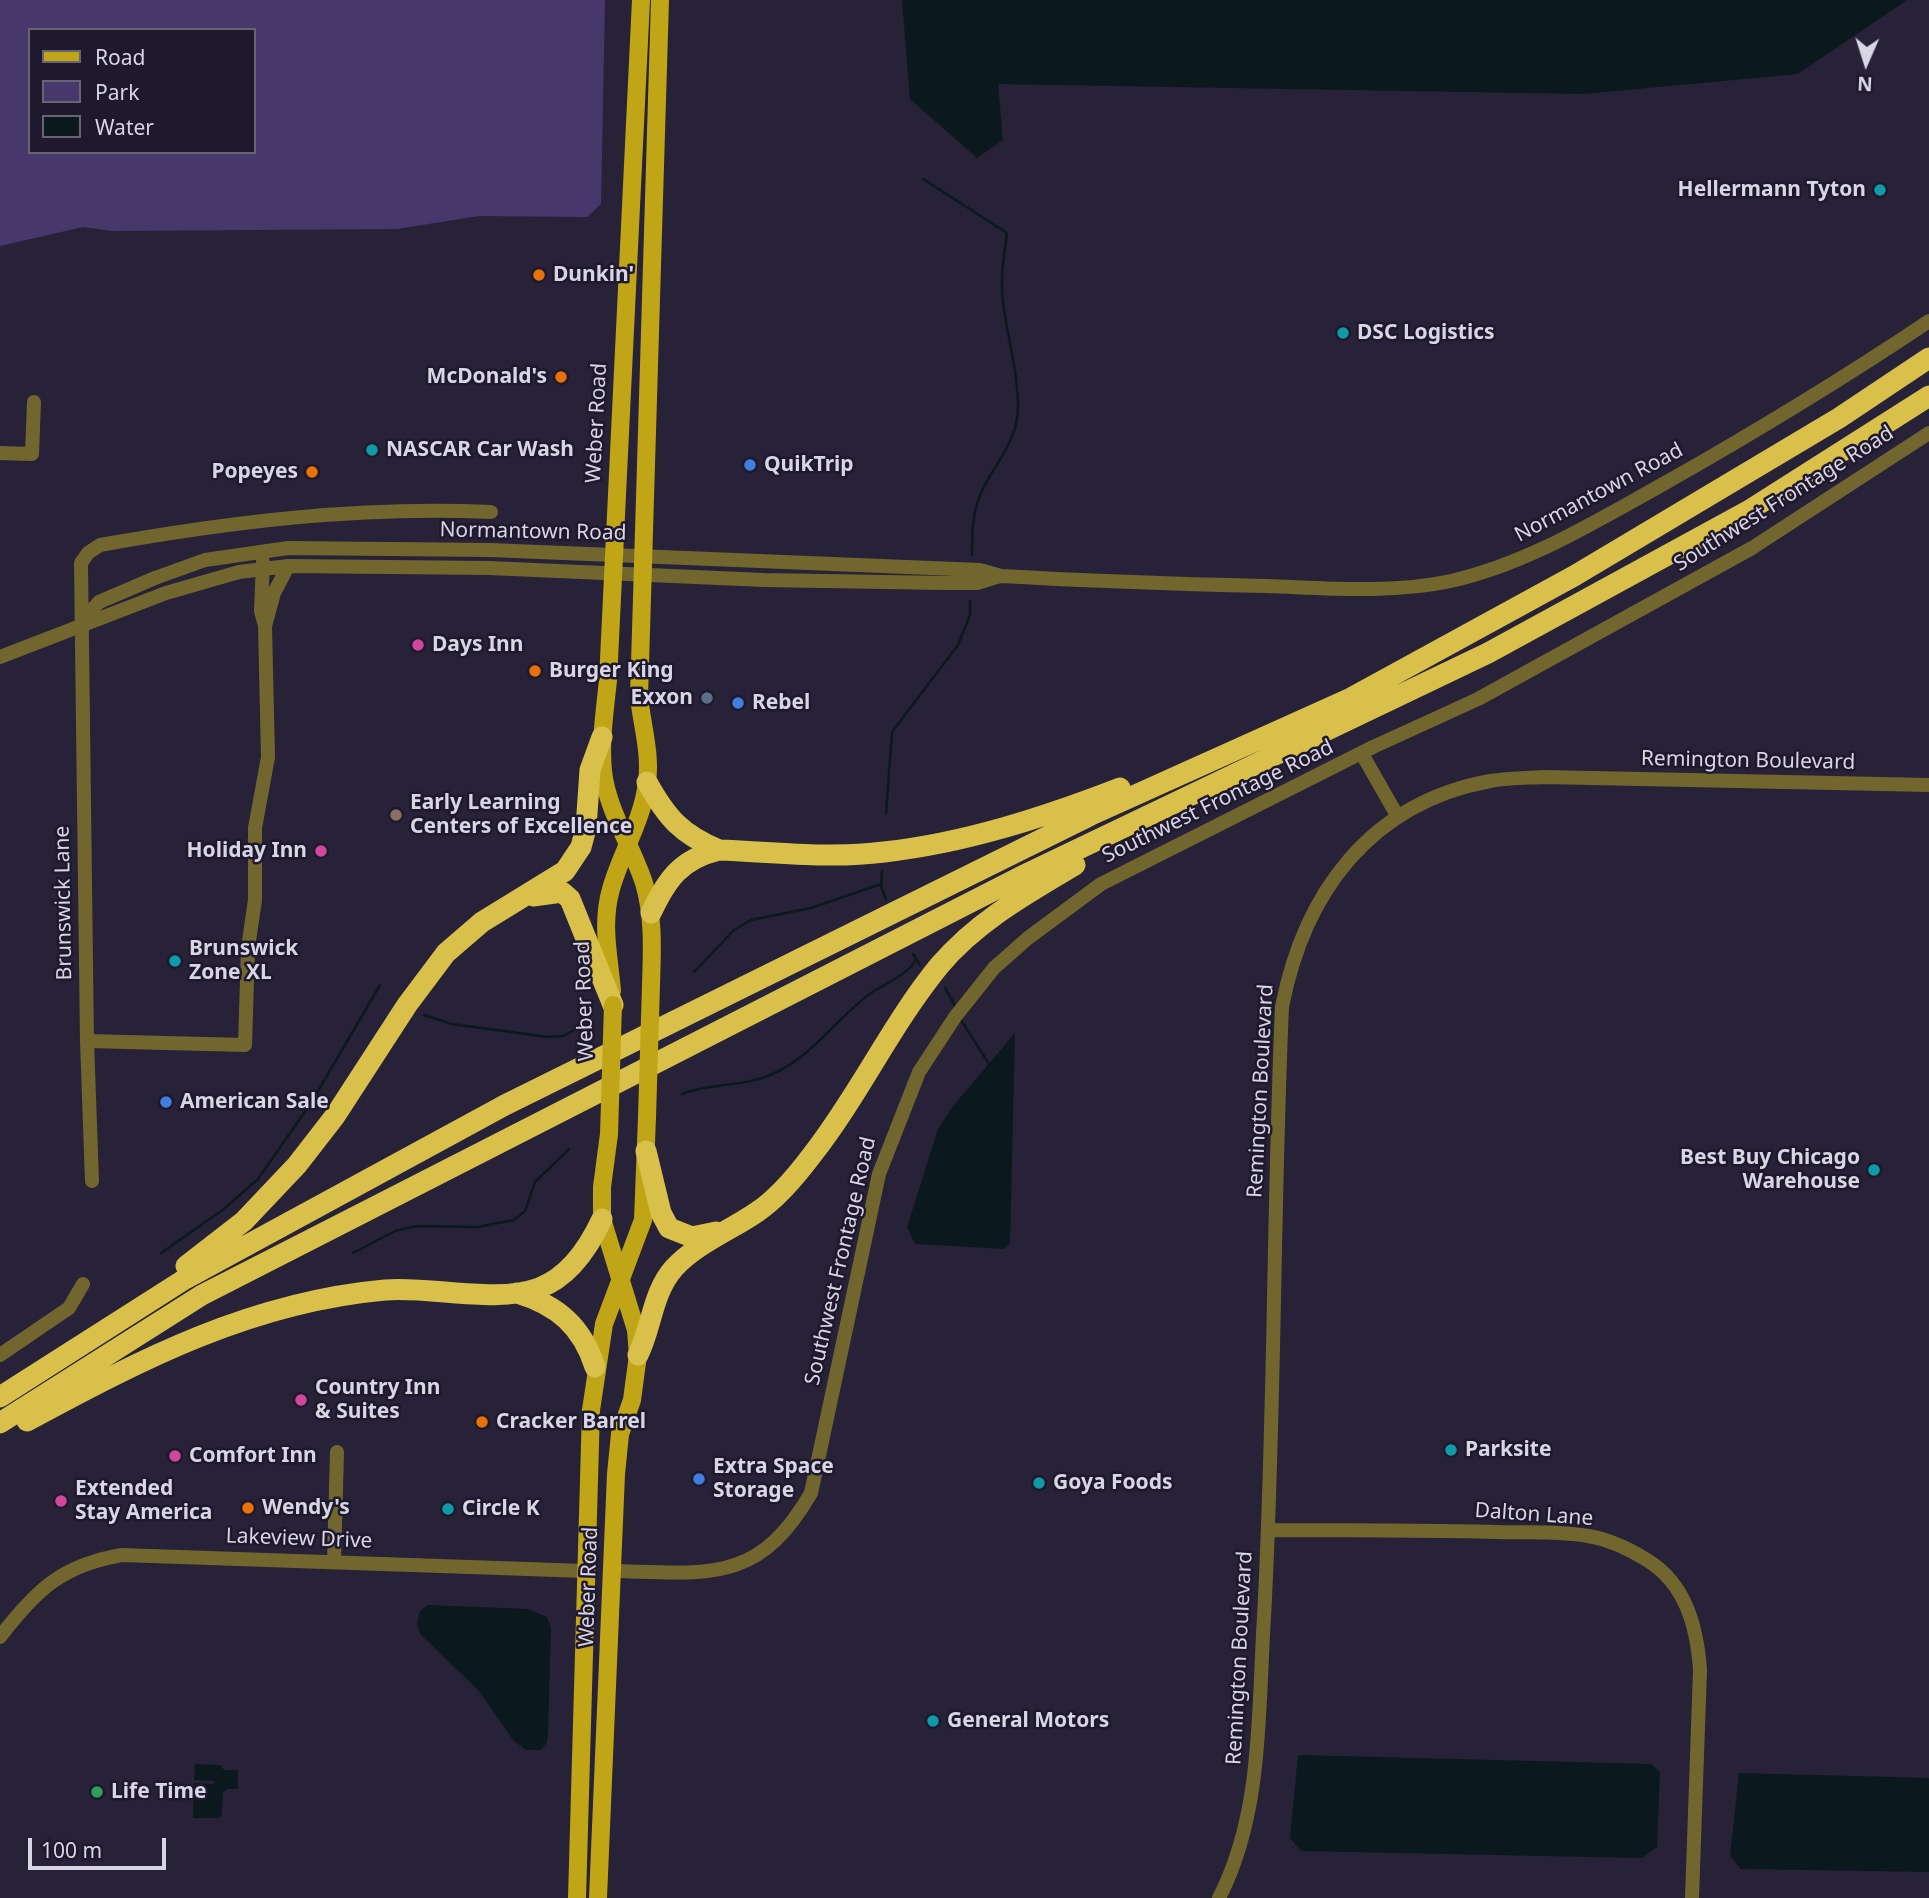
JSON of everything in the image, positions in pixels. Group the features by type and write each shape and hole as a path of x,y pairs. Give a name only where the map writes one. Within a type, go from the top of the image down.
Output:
{"highway":[{"path":"0,1396 185,1279 505,1105 1091,815 1351,698 1574,576 1839,418 1929,358"},
{"path":"0,1423 202,1295 1020,877 1188,799 1488,653 1725,524 1929,396"},
{"path":"650,912 663,886 683,863 698,855 719,850 883,853 949,841 1061,811 1351,698"},
{"path":"0,1396 143,1300 244,1221 297,1165 335,1116 414,996 446,953 482,922 565,871 581,848 586,828 590,770 602,737"},
{"path":"648,782 661,807 678,827 694,839 719,850"},
{"path":"638,1355 646,1339 661,1286 675,1267 761,1210 813,1154 900,1020 940,965 1003,909 1188,799"},
{"path":"524,898 551,891 562,892 570,899 613,1005"},
{"path":"646,1150 661,1213 669,1228 692,1237 736,1225"},
{"path":"0,1435 132,1364 216,1328 286,1307 386,1290 515,1293 539,1288 557,1278 589,1247 602,1219"},
{"path":"515,1293 554,1307 580,1336 595,1367"}],"main road":[{"name":"Weber Road","path":"577,1898 585,1571 595,1367 604,1324 643,1220 646,1150 651,985 650,912 603,774 602,737 608,680 641,0"},
{"name":"Weber Road","path":"598,1898 616,1474 620,1434 632,1400 638,1355 636,1331 602,1219 602,1187 609,1134 613,1005 605,934 610,891 648,782 648,758 639,697 660,0"}],"street":[{"name":"Normantown Road","path":"0,657 81,623 100,620 166,593 239,572 288,566 476,567 612,564 644,565 764,580 977,583 1001,576 1331,588 1394,588 1450,581 1515,561 1569,537 1740,440 1929,321"},
{"path":"0,453 32,454 34,402"},
{"name":"Southwest Frontage Road","path":"613,1571 719,1572 760,1555 793,1524 811,1493 879,1174 893,1132 919,1072 955,1017 994,968 1028,938 1101,884 1478,699 1752,548 1929,433"},
{"name":"Brunswick Lane","path":"92,1181 87,1041 81,563 88,552 100,545 282,517 406,510 491,512"},
{"name":"Normantown Road","path":"81,623 99,602 155,578 205,560 264,550 490,550 612,564"},
{"path":"87,1041 245,1045 248,948 255,900 255,828 268,757 265,626 261,611 264,550"},
{"path":"265,626 274,593 288,566"},
{"name":"Southwest Frontage Road","path":"1362,754 1398,817"},
{"name":"Remington Boulevard","path":"1219,1898 1228,1880 1242,1834 1254,1779 1268,1530 1282,1007 1290,964 1307,920 1327,885 1358,849 1398,817 1450,792 1491,780 1544,777 1929,785"},
{"path":"0,1355 69,1307 83,1284"},
{"path":"334,1561 337,1452"},
{"name":"Dalton Lane","path":"1268,1530 1416,1530 1588,1536 1620,1545 1649,1561 1676,1587 1690,1613 1698,1639 1700,1670 1692,1898"},
{"name":"Lakeview Drive","path":"0,1637 36,1594 90,1560 151,1555 585,1571"}],"green space":[{"path":"0,0 605,0 601,204 587,217 479,216 397,229 112,231 83,227 0,246"}],"water":[{"path":"902,0 1907,0 1798,74 1583,94 998,84 1003,140 977,158 910,99"},
{"path":"1015,1033 1010,1244 1004,1249 915,1244 907,1227 938,1129 953,1106"},
{"path":"428,1605 528,1609 547,1617 551,1628 548,1731 547,1742 541,1750 526,1750 514,1741 478,1690 420,1634 417,1623 420,1611"},
{"path":"1298,1755 1651,1764 1660,1772 1657,1847 1642,1858 1301,1851 1290,1838"},
{"path":"195,1764 220,1765 224,1770 238,1770 238,1789 227,1789 223,1792 222,1815 218,1818 193,1818 194,1783 214,1784 214,1781 194,1780"},
{"path":"1739,1773 1929,1778 1929,1872 1741,1869 1730,1856"}],"waterway":[{"path":"923,179 1007,233 1002,293 1016,380 1017,420 1010,442 978,501 973,524 972,555"},
{"path":"886,814 892,732 958,645 970,615 970,601"},
{"path":"882,871 881,886 886,899"},
{"path":"694,972 734,930 751,920 811,908 881,884"},
{"path":"913,954 920,965"},
{"path":"682,1094 759,1079 785,1068 812,1048 861,1001 904,973 916,959"},
{"path":"161,1253 224,1209 258,1179 311,1103 380,985"},
{"path":"945,988 956,1007"},
{"path":"424,1015 452,1024 548,1037 563,1036 578,1028"},
{"path":"961,1020 989,1064"},
{"path":"353,1253 395,1231 416,1226 478,1227 514,1220 525,1211 535,1182 569,1149"}],"place":[{"name":"Hellermann Tyton","path":"1880,190"},
{"name":"Dunkin'","path":"539,275"},
{"name":"DSC Logistics","path":"1343,333"},
{"name":"McDonald's","path":"561,377"},
{"name":"NASCAR Car Wash","path":"372,450"},
{"name":"QuikTrip","path":"750,465"},
{"name":"Popeyes","path":"312,472"},
{"name":"Days Inn","path":"418,645"},
{"name":"Burger King","path":"535,671"},
{"name":"Exxon","path":"707,698"},
{"name":"Rebel","path":"738,703"},
{"name":"Early Learning Centers of Excellence","path":"396,815"},
{"name":"Holiday Inn","path":"321,851"},
{"name":"Brunswick Zone XL","path":"175,961"},
{"name":"American Sale","path":"166,1102"},
{"name":"Best Buy Chicago Warehouse","path":"1874,1170"},
{"name":"Country Inn & Suites","path":"301,1400"},
{"name":"Cracker Barrel","path":"482,1422"},
{"name":"Parksite","path":"1451,1450"},
{"name":"Comfort Inn","path":"175,1456"},
{"name":"Extra Space Storage","path":"699,1479"},
{"name":"Goya Foods","path":"1039,1483"},
{"name":"Extended Stay America","path":"61,1501"},
{"name":"Wendy's","path":"248,1508"},
{"name":"Circle K","path":"448,1509"},
{"name":"General Motors","path":"933,1721"},
{"name":"Life Time","path":"97,1792"}]}
